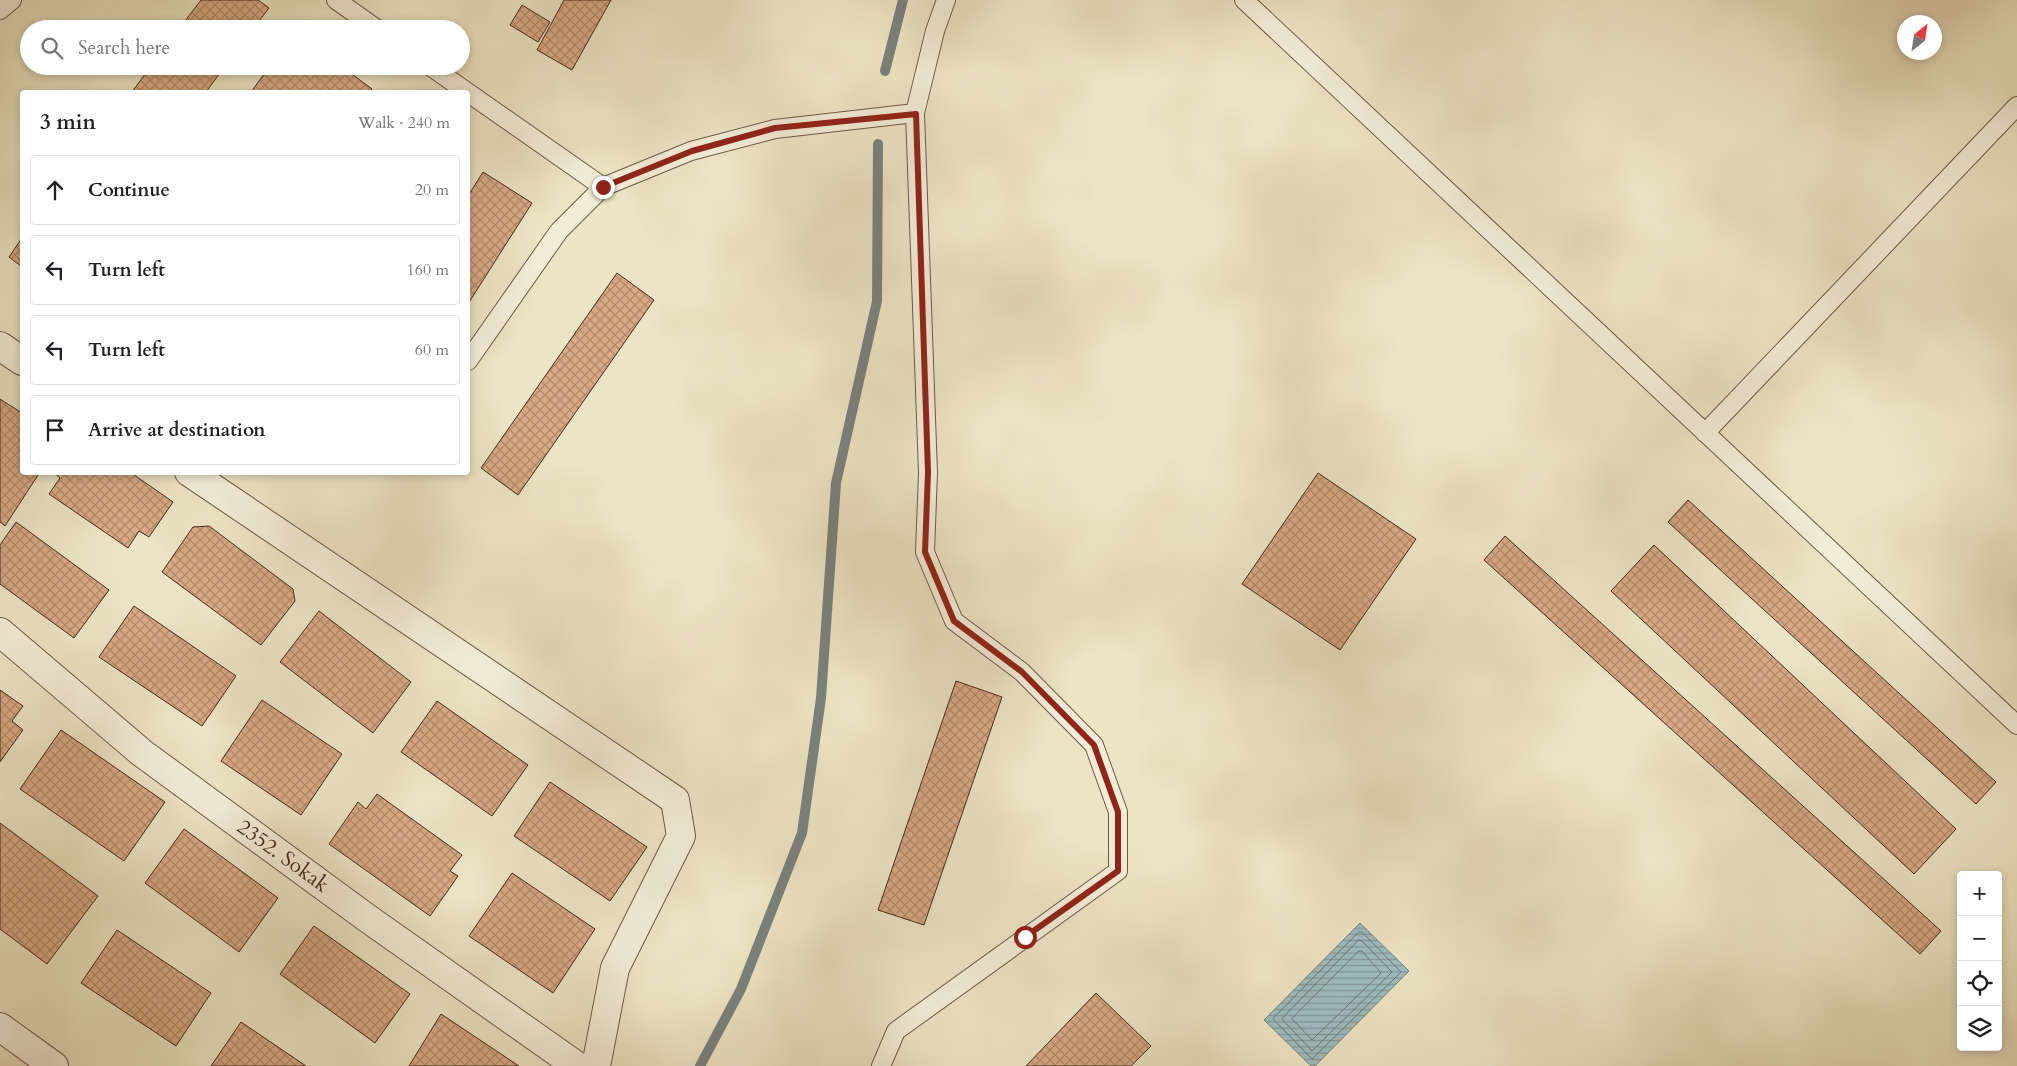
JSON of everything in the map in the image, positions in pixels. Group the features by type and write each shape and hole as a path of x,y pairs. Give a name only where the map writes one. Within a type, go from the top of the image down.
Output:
{"street":[{"path":"0,346 20,360"},
{"path":"192,475 675,800 681,836 615,968 596,1066"},
{"name":"2352. Sokak","path":"0,632 142,753 367,918 577,1066"},
{"path":"0,1027 54,1066"}],"lane":[{"path":"0,10 12,0"},
{"path":"336,0 364,20"},
{"path":"881,1066 896,1031 1118,871 1118,812 1094,745 1022,672 954,621 925,552 928,472 916,114 935,31 946,0"},
{"path":"1244,0 2017,725"},
{"path":"443,75 464,90"},
{"path":"470,94 603,187"},
{"path":"1705,432 2017,106"},
{"path":"470,359 559,231 603,187 692,151 775,128 916,114"}],"water":[{"path":"1360,923 1409,971 1315,1066 1311,1066 1264,1020"}],"building":[{"path":"201,0 258,0 269,8 260,20 186,20"},
{"path":"564,0 611,0 572,70 537,50"},
{"path":"522,5 550,22 538,42 510,25"},
{"path":"144,75 218,75 207,90 133,90"},
{"path":"263,75 353,75 372,89 371,90 252,90"},
{"path":"483,172 532,203 470,301 470,193"},
{"path":"20,241 20,265 9,257"},
{"path":"617,273 654,300 518,495 481,468"},
{"path":"0,399 20,412 20,475 38,475 5,526 0,522"},
{"path":"1318,473 1416,539 1340,650 1242,584"},
{"path":"56,475 134,475 173,502 149,537 139,531 128,548 49,494 60,478"},
{"path":"1688,500 1996,782 1976,804 1668,522"},
{"path":"16,522 109,590 74,638 0,584 0,545"},
{"path":"209,526 293,589 295,601 261,645 162,572 193,527"},
{"path":"1505,536 1941,931 1920,954 1484,560"},
{"path":"1654,545 1956,829 1914,874 1611,591"},
{"path":"134,606 236,676 202,726 99,657"},
{"path":"319,611 411,682 373,733 280,662"},
{"path":"956,681 1002,697 924,925 878,910"},
{"path":"0,690 23,706 12,721 23,730 0,762"},
{"path":"262,700 342,754 301,815 221,761"},
{"path":"437,701 528,765 492,816 401,752"},
{"path":"61,730 165,802 124,861 20,789"},
{"path":"550,782 647,847 610,901 514,836"},
{"path":"377,794 462,855 450,871 458,876 430,916 329,844 358,802 366,809"},
{"path":"0,823 98,896 47,964 0,929"},
{"path":"184,829 278,898 239,952 145,883"},
{"path":"512,873 595,929 553,993 469,936"},
{"path":"314,926 410,994 375,1043 280,974"},
{"path":"117,930 211,993 176,1046 81,983"},
{"path":"1096,993 1151,1046 1131,1066 1026,1066"},
{"path":"441,1014 519,1066 409,1066"},
{"path":"241,1022 306,1066 211,1066"}],"waterway":[{"path":"885,71 903,0"},
{"path":"700,1066 741,989 802,833 821,698 836,483 877,301 878,144"}],"route":[{"path":"603,187 692,151 775,128 916,114 928,472 925,552 954,621 1022,672 1094,745 1118,812 1118,871 1025,937"}]}
